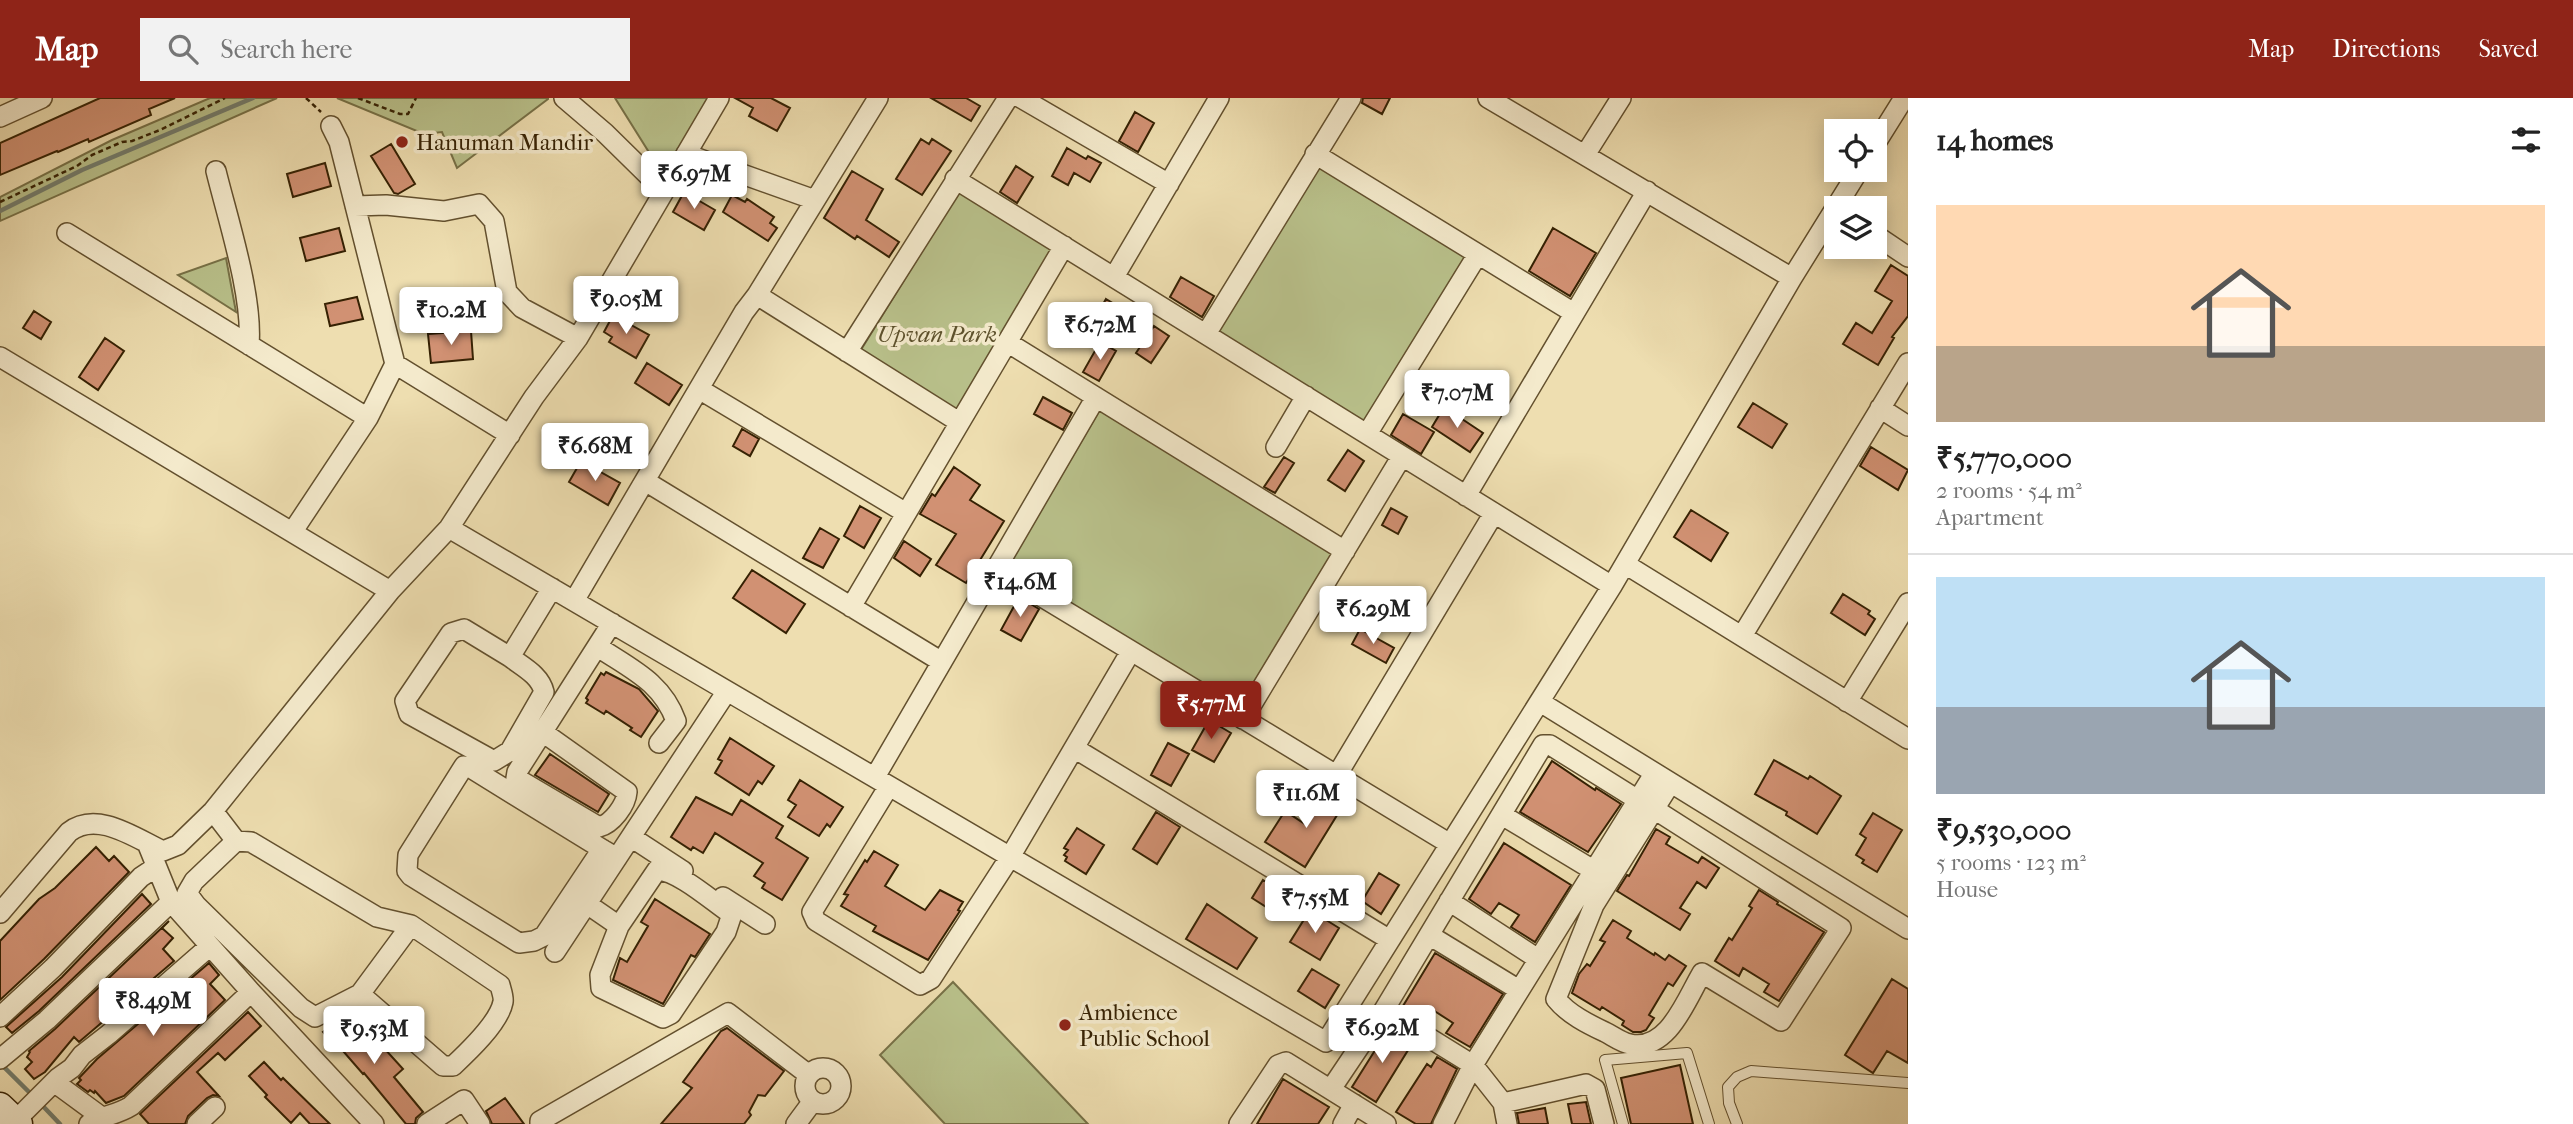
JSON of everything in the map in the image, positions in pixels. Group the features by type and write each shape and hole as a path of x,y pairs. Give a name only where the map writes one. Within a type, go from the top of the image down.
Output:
{"street":[{"path":"0,117 42,98"},
{"path":"564,98 605,133 663,190"},
{"path":"0,913 69,832 79,825 97,823 163,851 178,845 213,811 390,591 449,528 534,397 578,338 719,98"},
{"path":"574,601 744,312 877,98"},
{"path":"847,352 1007,98"},
{"path":"1021,98 1169,184"},
{"path":"1114,277 1219,98"},
{"path":"1206,334 1351,98"},
{"path":"1488,98 1793,278"},
{"path":"1585,155 1621,98"},
{"path":"1887,125 1904,98"},
{"path":"293,531 368,418 395,364 339,142 331,126"},
{"path":"686,154 815,200"},
{"path":"1315,154 1574,313"},
{"path":"216,171 241,275 250,332 249,345"},
{"path":"956,179 1612,586"},
{"path":"1466,495 1647,191"},
{"path":"355,206 386,205 444,211 479,204 494,221 507,292 522,308 578,338"},
{"path":"449,528 1326,1042 1612,586 1824,227"},
{"path":"67,233 368,418"},
{"path":"1887,243 1908,257"},
{"path":"851,607 1064,246"},
{"path":"1367,434 1478,254"},
{"path":"757,295 959,422"},
{"path":"1007,342 1345,551"},
{"path":"0,357 390,591"},
{"path":"1742,636 1908,363"},
{"path":"395,364 510,435"},
{"path":"699,389 906,513"},
{"path":"1276,447 1306,396"},
{"path":"1096,397 942,662 882,782 812,912 816,921 920,985 931,979 1010,857 1131,651"},
{"path":"1880,408 1908,426"},
{"path":"1243,719 1402,456"},
{"path":"645,481 942,662"},
{"path":"1337,775 1494,513"},
{"path":"1625,564 1908,739"},
{"path":"996,569 1450,844"},
{"path":"510,657 552,588"},
{"path":"1847,702 1908,603"},
{"path":"544,733 627,792 627,799 608,824 599,827 516,778 517,772 612,623"},
{"path":"464,629 510,657 542,683 544,692 504,757 494,761 410,714 405,701 451,633 456,630 464,629"},
{"path":"598,646 654,684 670,703 677,721 659,743"},
{"path":"609,853 464,766 408,855 408,871 411,876 519,943 534,942 544,936 609,853 631,837 727,691"},
{"path":"1540,702 1908,929"},
{"path":"1331,1090 1384,1010 1546,744 1841,928"},
{"path":"1074,748 1390,940"},
{"path":"1662,779 1594,905 1556,999 1563,1007 1629,1044 1649,1045 1668,1030 1702,973 1781,1021 1859,899"},
{"path":"1443,1124 1473,1065 1593,870 1646,805"},
{"path":"213,811 236,841"},
{"path":"1502,815 1593,870"},
{"path":"631,837 765,924"},
{"path":"360,994 443,1066 453,1066 461,1058 496,1018 503,1001 500,985 411,925 377,917 251,842 236,841 194,881 187,893 196,905 301,1008 315,1017 360,994 411,925"},
{"path":"146,844 172,902 251,992 374,1124"},
{"path":"555,953 587,904 609,853"},
{"path":"0,1017 53,968 141,877 156,867"},
{"path":"657,870 677,877 730,913 731,917 726,932 671,1014 663,1018 601,988 600,975 619,926 657,870"},
{"path":"1449,901 1538,959"},
{"path":"5,1054 47,1020 172,902"},
{"path":"587,904 619,926"},
{"path":"1410,908 1432,930 1519,990"},
{"path":"27,1105 210,946"},
{"path":"27,1105 105,1121 131,1106 251,992"},
{"path":"1384,1010 1473,1065 1503,1103 1507,1124"},
{"path":"540,1124 540,1121 728,1013 809,1075"},
{"path":"1239,1124 1281,1062 1286,1062 1386,1124"},
{"path":"819,1069 831,1070 841,1084 838,1096 830,1103 813,1101 808,1097 805,1086 809,1075 819,1069"},
{"path":"1503,1103 1587,1084 1595,1089 1604,1124"},
{"path":"427,1124 464,1100 480,1124"},
{"path":"796,1124 813,1101"},
{"path":"1343,1124 1354,1104"},
{"path":"197,1124 215,1107"}],"lane":[{"path":"1623,1124 1605,1060 1687,1053 1709,1124"},
{"path":"1737,1124 1729,1103 1728,1087 1737,1077 1751,1070 1908,1083"}],"path":[{"path":"0,202 77,166 92,155 160,130 225,98"},
{"path":"306,98 331,126"},
{"path":"358,98 400,114 408,114 416,98"}],"green space":[{"path":"210,98 277,98 0,221 0,197 112,140"},
{"path":"337,98 548,99 457,168 442,132 424,134"},
{"path":"615,98 718,98 667,181"},
{"path":"1317,162 1470,257 1366,428 1214,332"},
{"name":"Upvan Park","path":"961,188 1055,247 956,414 859,353"},
{"path":"226,258 236,312 178,275"},
{"path":"1102,406 1337,552 1241,710 1006,570"},
{"name":"Ambience Public School","path":"953,982 1088,1124 945,1124 880,1055"}],"building":[{"path":"100,98 175,98 149,109 151,115 89,142 88,139 0,175 0,143"},
{"path":"735,98 771,98 790,108 777,131 749,116 753,108"},
{"path":"931,98 966,98 980,106 971,121"},
{"path":"1363,98 1390,98 1382,114 1362,103"},
{"path":"1135,112 1154,123 1138,152 1119,141"},
{"path":"921,139 929,144 932,139 951,151 922,195 896,179"},
{"path":"391,144 415,184 398,194 394,193 371,156"},
{"path":"1067,148 1086,159 1088,156 1101,163 1090,182 1074,173 1068,185 1052,176"},
{"path":"325,163 331,186 293,197 287,174"},
{"path":"1016,166 1033,177 1017,203 1000,192"},
{"path":"852,171 883,189 866,220 899,242 889,257 824,218"},
{"path":"684,192 715,210 704,230 673,212"},
{"path":"732,195 745,202 747,199 774,217 770,223 777,228 768,241 723,212"},
{"path":"339,228 345,251 306,261 300,238"},
{"path":"1553,228 1596,253 1570,296 1529,271"},
{"path":"1891,265 1908,276 1908,316 1892,337 1894,338 1878,365 1843,344 1856,323 1872,333 1892,301 1875,291"},
{"path":"1181,277 1214,296 1202,317 1170,297"},
{"path":"357,297 363,319 330,326 325,304"},
{"path":"1106,299 1121,308 1105,337 1089,329"},
{"path":"477,309 499,310 499,329 477,329"},
{"path":"34,311 51,322 41,339 23,328"},
{"path":"613,315 649,335 636,358 609,342 612,337 604,332"},
{"path":"1154,326 1169,336 1151,363 1136,353"},
{"path":"471,331 473,359 431,363 428,334"},
{"path":"105,338 124,351 98,390 79,377"},
{"path":"1100,342 1116,351 1099,381 1083,372"},
{"path":"647,363 682,385 669,405 635,383"},
{"path":"1043,397 1072,413 1063,430 1034,414"},
{"path":"1753,403 1787,424 1772,448 1738,427"},
{"path":"1444,407 1483,433 1470,452 1432,427"},
{"path":"1403,414 1434,432 1421,454 1391,435"},
{"path":"742,429 759,439 750,456 733,446"},
{"path":"1871,447 1908,470 1898,490 1860,466"},
{"path":"1348,450 1364,461 1345,491 1328,480"},
{"path":"1284,457 1294,463 1275,493 1264,487"},
{"path":"581,461 620,483 608,505 569,482"},
{"path":"954,467 980,485 970,500 1004,521 966,583 936,565 956,534 920,514"},
{"path":"860,506 881,518 864,548 844,536"},
{"path":"1391,508 1407,517 1398,534 1382,525"},
{"path":"1691,510 1728,533 1711,561 1674,537"},
{"path":"820,528 839,539 823,568 803,558"},
{"path":"904,541 931,559 920,576 894,558"},
{"path":"752,570 805,604 786,633 733,598"},
{"path":"1843,594 1870,611 1868,614 1875,619 1865,635 1831,613"},
{"path":"1019,597 1039,609 1021,641 1001,630"},
{"path":"1360,629 1394,648 1386,663 1352,644"},
{"path":"606,672 639,689 658,711 641,737 606,711 604,714 586,703 586,698 601,673 604,675"},
{"path":"1209,720 1231,733 1214,762 1192,750"},
{"path":"730,738 774,766 762,784 758,781 749,795 715,773 722,761 718,759"},
{"path":"1168,743 1189,754 1171,786 1151,775"},
{"path":"550,754 609,794 598,812 535,775"},
{"path":"1774,760 1808,779 1810,776 1841,796 1817,834 1786,815 1787,812 1755,794"},
{"path":"1552,761 1621,804 1588,852 1520,812"},
{"path":"800,780 843,807 830,827 827,824 819,836 788,817 796,805 788,800"},
{"path":"1333,790 1347,799 1305,867 1265,842 1285,811 1305,824 1323,795 1328,799"},
{"path":"696,797 732,815 741,800 783,826 776,838 808,858 782,900 762,888 765,883 754,876 763,863 715,833 703,853 693,847 691,850 671,837"},
{"path":"1156,812 1180,827 1157,864 1133,849"},
{"path":"1873,813 1902,830 1877,872 1862,863 1864,860 1856,855 1866,838 1860,834"},
{"path":"1077,828 1104,845 1086,874 1065,861 1067,857 1064,855 1068,850 1064,848"},
{"path":"1656,829 1670,837 1666,844 1698,863 1702,857 1719,868 1706,888 1697,882 1680,908 1690,914 1680,930 1617,891 1627,875 1629,876"},
{"path":"1504,843 1571,885 1535,942 1511,927 1519,915 1499,903 1491,914 1469,899"},
{"path":"96,847 109,861 114,856 129,872 0,1000 0,941 39,899 55,888"},
{"path":"874,851 898,865 885,886 925,910 940,890 963,902 928,960 873,931 876,926 841,906 848,895 844,894 865,860 867,862"},
{"path":"1379,873 1399,885 1381,914 1362,901"},
{"path":"1263,880 1282,892 1271,910 1252,898"},
{"path":"1759,890 1824,932 1779,1001 1764,992 1769,984 1743,968 1739,976 1715,961 1752,908 1749,906"},
{"path":"142,894 151,904 39,1011 12,1033 6,1027 62,977"},
{"path":"655,899 710,934 695,957 691,955 663,1004 613,980 620,958 627,962 648,926 641,922"},
{"path":"1207,904 1257,938 1237,969 1186,939"},
{"path":"1310,910 1339,928 1320,960 1290,942"},
{"path":"1613,920 1631,931 1627,938 1654,955 1655,953 1665,960 1669,955 1686,966 1673,986 1668,983 1649,1015 1654,1018 1646,1030 1641,1032 1633,1032 1622,1025 1624,1021 1572,993 1579,974 1587,964 1590,966 1605,942 1600,940"},
{"path":"169,921 162,928 173,938 163,949 174,961 79,1042 74,1037 45,1072 34,1079 25,1069 32,1062 27,1057 29,1051"},
{"path":"1435,953 1503,994 1470,1047 1446,1033 1453,1023 1433,1010 1426,1020 1403,1006"},
{"path":"209,963 219,975 210,984 225,1000 124,1096 106,1103 95,1091 88,1092 77,1084 81,1080 79,1078 97,1059"},
{"path":"1312,969 1339,985 1325,1008 1298,991"},
{"path":"1892,979 1908,989 1908,1063 1887,1051 1873,1073 1845,1055"},
{"path":"248,1012 261,1026 225,1060 218,1053 197,1072 219,1096 207,1098 188,1116 185,1124 149,1124 140,1114"},
{"path":"348,1014 370,1040 374,1037 403,1069 394,1077 423,1112 416,1118 415,1124 406,1124 364,1073 323,1032"},
{"path":"727,1028 784,1071 765,1096 758,1095 749,1112 751,1115 744,1124 661,1124 692,1088 683,1082 721,1031"},
{"path":"1389,1028 1413,1042 1376,1102 1352,1087"},
{"path":"1437,1057 1457,1069 1431,1124 1416,1124 1396,1112 1427,1064 1431,1067"},
{"path":"264,1062 330,1124 310,1124 300,1113 291,1123 249,1076"},
{"path":"1680,1065 1693,1124 1631,1124 1621,1078"},
{"path":"1283,1079 1329,1107 1318,1124 1257,1124"},
{"path":"505,1098 524,1124 492,1124 486,1111"},
{"path":"1586,1102 1591,1124 1572,1124 1568,1104"},
{"path":"1545,1108 1548,1124 1519,1124 1517,1113"}],"waterway":[{"path":"0,211 82,170 253,98"},
{"path":"1,1064 34,1097"},
{"path":"40,1103 60,1124"}],"place":[{"name":"Hanuman Mandir","path":"402,142"},
{"name":"Ambience Public School","path":"1065,1025"}]}
